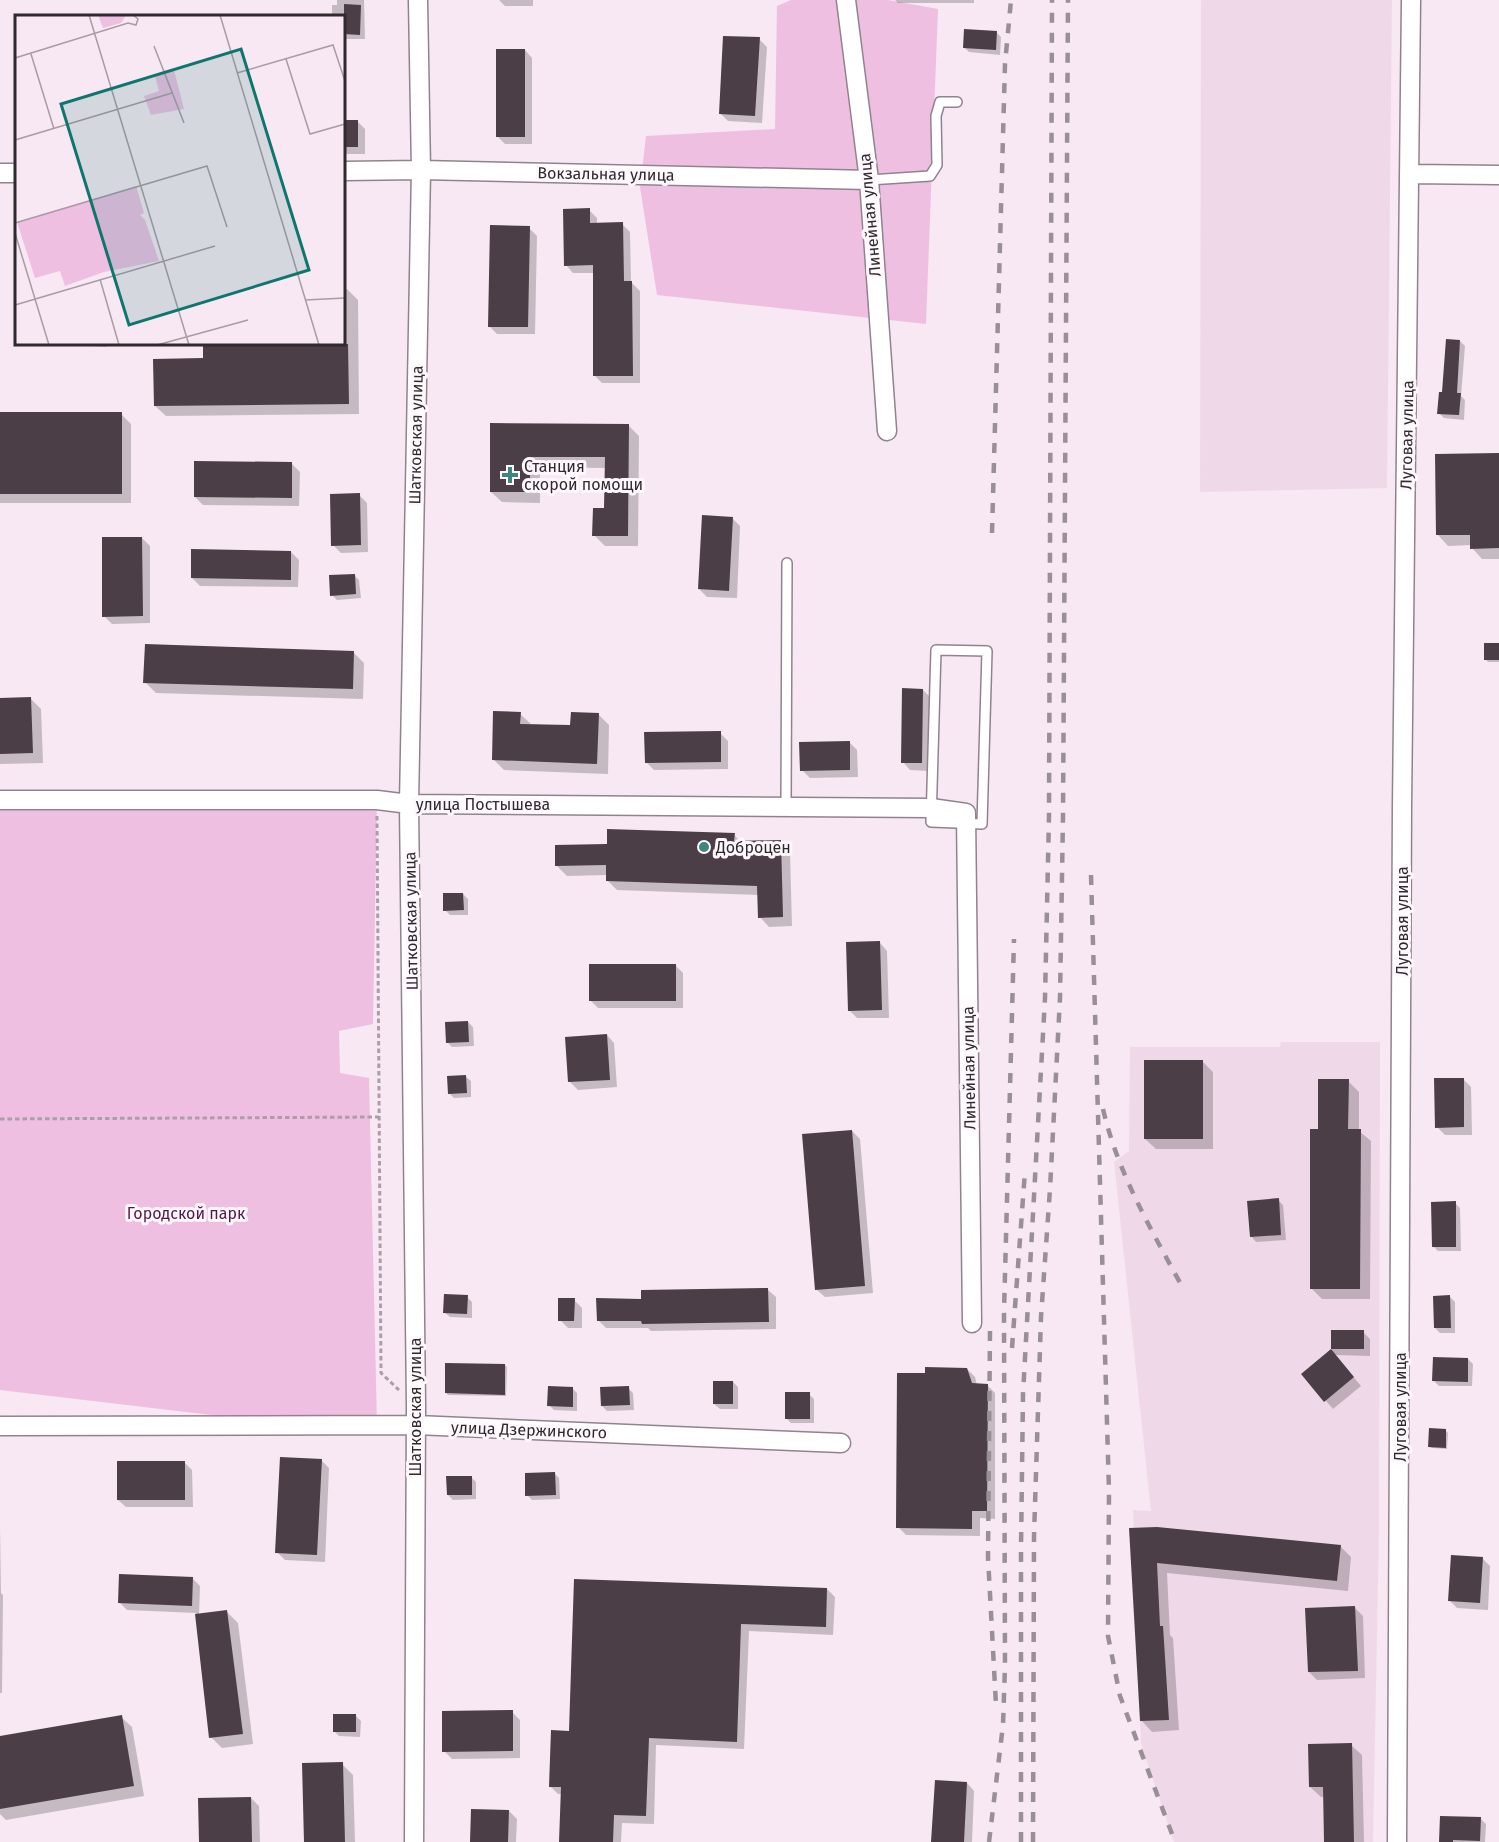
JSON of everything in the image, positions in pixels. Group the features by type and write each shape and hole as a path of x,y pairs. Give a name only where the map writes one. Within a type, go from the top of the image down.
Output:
{"street":[{"name":"Шатковская улица","path":"414,1842 416,1406 409,804 421,170 418,0"},
{"name":"Линейная улица","path":"846,0 869,180 887,431"},
{"name":"Луговая улица","path":"1397,1842 1402,819 1411,174 1411,0"},
{"name":"Вокзальная улица","path":"345,171 421,170 869,180"},
{"path":"1411,174 1499,175"},
{"name":"улица Постышева","path":"0,800 377,800 409,804 931,808 966,818"},
{"name":"Линейная улица","path":"966,818 972,1323"},
{"name":"улица Дзержинского","path":"0,1425 416,1425 841,1443"}],"lane":[{"path":"869,180 930,176 937,165 936,116 940,102 957,102"},
{"path":"786,806 787,563"},
{"path":"931,808 936,650 987,651 982,824 966,818"}],"path":[{"path":"377,800 381,1373 416,1406"},
{"path":"0,1119 380,1117"}],"shaded area":[{"path":"1201,0 1392,0 1387,488 1200,492"},
{"path":"1281,1042 1380,1042 1379,1531 1373,1842 1174,1842 1141,1744 1133,1510 1151,1511 1114,1162 1129,1151 1130,1047 1280,1047"}],"green space":[{"path":"791,0 888,0 938,9 926,324 657,295 640,187 646,136 775,129 777,6"},
{"name":"Городской парк","path":"0,800 377,800 373,1024 339,1031 340,1073 369,1078 377,1425 296,1425 0,1390"}],"building":[{"path":"344,4 361,5 360,35 345,34"},
{"path":"964,29 997,31 996,50 963,48"},
{"path":"723,36 760,37 755,116 719,114"},
{"path":"496,49 525,49 525,137 496,137"},
{"path":"345,120 358,120 358,147 345,147"},
{"path":"590,208 590,223 623,222 624,281 632,281 633,376 593,376 593,265 564,266 563,209"},
{"path":"490,225 530,226 528,327 488,327"},
{"path":"1446,339 1460,340 1457,393 1461,393 1459,415 1437,414 1439,392 1442,392"},
{"path":"348,344 349,404 154,406 153,359 203,358 203,345"},
{"path":"0,412 122,412 122,494 0,494"},
{"name":"Станция скорой помощи","path":"490,423 629,424 628,536 592,536 593,508 604,508 605,457 530,457 530,492 490,492"},
{"path":"1499,453 1499,548 1470,549 1470,535 1436,535 1435,454"},
{"path":"194,461 292,462 292,498 194,497"},
{"path":"360,493 361,545 331,546 330,494"},
{"path":"702,515 733,517 729,591 698,589"},
{"path":"102,537 142,537 143,616 102,617"},
{"path":"191,549 291,551 291,580 191,578"},
{"path":"355,574 356,594 330,596 329,575"},
{"path":"1484,643 1499,643 1499,660 1484,660"},
{"path":"145,644 354,651 353,689 143,683"},
{"path":"902,688 923,689 922,763 901,763"},
{"path":"31,697 33,753 0,754 0,698"},
{"path":"493,711 521,712 520,724 570,725 571,712 599,713 597,764 492,760"},
{"path":"721,731 721,762 645,763 644,732"},
{"path":"850,741 850,770 800,771 799,742"},
{"path":"607,829 735,833 734,841 781,840 783,917 758,918 757,886 606,881 606,865 555,866 555,845 607,844"},
{"path":"443,893 463,893 464,910 443,911"},
{"path":"880,941 882,1010 848,1011 846,942"},
{"path":"589,964 676,964 676,1001 589,1001"},
{"path":"468,1021 469,1042 446,1043 445,1022"},
{"path":"607,1034 610,1080 568,1082 565,1037"},
{"path":"1144,1060 1203,1060 1203,1139 1144,1139"},
{"path":"466,1075 467,1093 448,1094 447,1076"},
{"path":"1434,1078 1464,1078 1464,1127 1435,1128"},
{"path":"1318,1079 1349,1079 1348,1129 1361,1129 1360,1289 1310,1289 1310,1129 1318,1129"},
{"path":"852,1130 865,1286 815,1290 802,1134"},
{"path":"1279,1198 1281,1235 1250,1237 1247,1201"},
{"path":"1456,1201 1456,1247 1432,1247 1431,1202"},
{"path":"768,1288 769,1322 642,1324 641,1321 597,1321 596,1298 641,1299 641,1290"},
{"path":"444,1294 468,1295 467,1314 443,1313"},
{"path":"1450,1295 1451,1328 1434,1328 1433,1296"},
{"path":"558,1298 575,1298 574,1321 558,1321"},
{"path":"1331,1330 1364,1330 1364,1349 1331,1349"},
{"path":"1331,1349 1354,1377 1324,1402 1301,1374"},
{"path":"1433,1357 1468,1358 1468,1382 1432,1381"},
{"path":"445,1363 505,1364 505,1395 445,1393"},
{"path":"925,1367 967,1368 972,1383 988,1384 987,1511 972,1511 972,1529 896,1528 897,1373 925,1373"},
{"path":"713,1381 733,1381 733,1404 713,1404"},
{"path":"548,1386 573,1387 573,1407 547,1406"},
{"path":"629,1386 630,1405 601,1406 600,1387"},
{"path":"785,1392 810,1392 810,1419 785,1419"},
{"path":"1429,1428 1446,1429 1446,1448 1428,1447"},
{"path":"280,1457 322,1459 317,1555 275,1553"},
{"path":"117,1461 185,1461 185,1500 117,1500"},
{"path":"555,1472 556,1495 525,1496 525,1473"},
{"path":"446,1476 472,1476 472,1495 447,1495"},
{"path":"1157,1527 1341,1545 1337,1581 1157,1563 1160,1626 1163,1626 1169,1720 1140,1721 1129,1528"},
{"path":"1451,1555 1483,1557 1480,1603 1448,1601"},
{"path":"119,1574 193,1577 192,1606 118,1603"},
{"path":"574,1579 827,1588 826,1627 741,1624 737,1742 649,1738 646,1816 614,1815 613,1842 559,1842 561,1787 549,1787 551,1730 569,1731"},
{"path":"1355,1606 1358,1671 1308,1672 1305,1608"},
{"path":"227,1610 243,1734 209,1738 195,1614"},
{"path":"513,1710 513,1751 442,1752 442,1711"},
{"path":"333,1714 356,1714 356,1732 333,1732"},
{"path":"122,1715 134,1786 0,1809 0,1736"},
{"path":"1352,1743 1354,1842 1324,1842 1323,1787 1309,1787 1308,1744"},
{"path":"343,1762 345,1842 304,1842 302,1763"},
{"path":"935,1780 967,1782 964,1842 931,1842"},
{"path":"251,1797 252,1842 199,1842 198,1798"},
{"path":"471,1809 509,1810 508,1842 470,1842"},
{"path":"1440,1816 1481,1817 1480,1841 1439,1842"}],"railway":[{"path":"992,533 1005,64 1011,0"},
{"path":"1021,1842 1023,1394 1045,998 1049,816 1052,0"},
{"path":"1033,1842 1034,1536 1041,1317 1060,998 1068,0"},
{"path":"1091,875 1109,1491 1108,1636 1120,1696 1175,1842"},
{"path":"989,1842 1003,1725 1005,1666 1004,1312 1014,939"},
{"path":"1103,1109 1109,1133 1127,1179 1148,1224 1184,1290"},
{"path":"1012,1348 1025,1171"},
{"path":"990,1331 988,1557 996,1705"}],"place":[{"name":"Станция скорой помощи","path":"510,475"},
{"name":"Доброцен","path":"704,847"}]}
